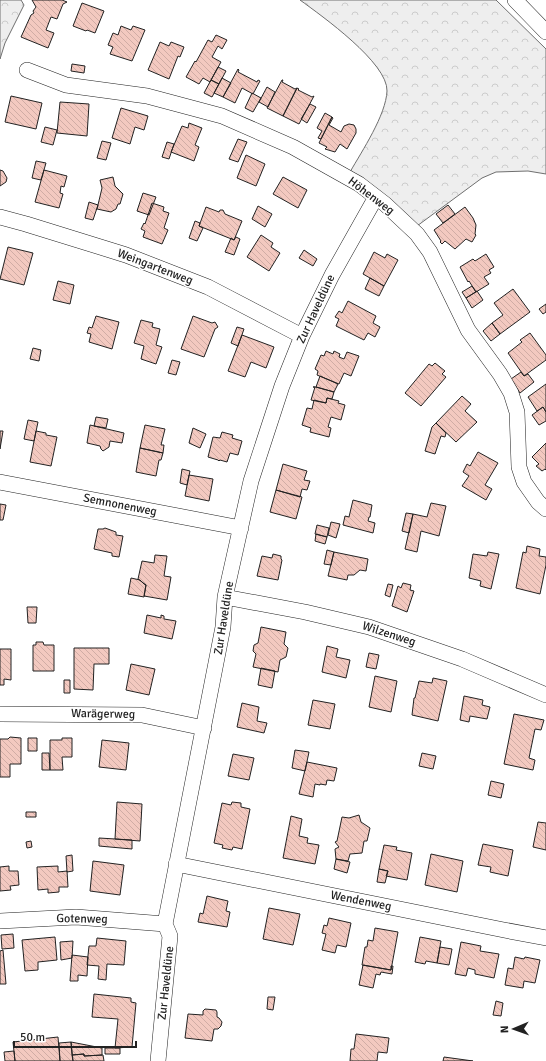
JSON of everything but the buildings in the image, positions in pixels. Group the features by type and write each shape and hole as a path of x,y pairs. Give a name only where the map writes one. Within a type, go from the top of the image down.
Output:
{"street":[{"path":"515,0 546,32"},
{"name":"Höhenweg","path":"27,70 66,85 147,96 222,116 293,147 359,184 401,218 417,234 430,252 468,330 500,374 511,393 517,412 519,467 524,482 538,502 546,509"},
{"name":"Zur Haveldüne","path":"158,1061 170,936 165,924 223,627 226,597 251,481 282,386 302,336 332,275 376,197"},
{"name":"Weingartenweg","path":"0,217 119,253 208,287 302,336"},
{"name":"Semnonenweg","path":"0,482 241,528"},
{"name":"Wilzenweg","path":"226,597 305,612 369,627 462,659 546,695"},
{"name":"Warägerweg","path":"0,714 142,715 204,728"},
{"name":"Wendenweg","path":"176,864 546,938"},
{"name":"Gotenweg","path":"0,921 76,917 165,924"}],"green space":[{"path":"0,0 21,0 24,5 5,43 0,59"},
{"path":"300,0 496,0 546,49 546,174 528,171 496,172 482,178 417,226 350,172 373,133 386,101 387,91 384,80 377,67 366,54 337,28"}]}
